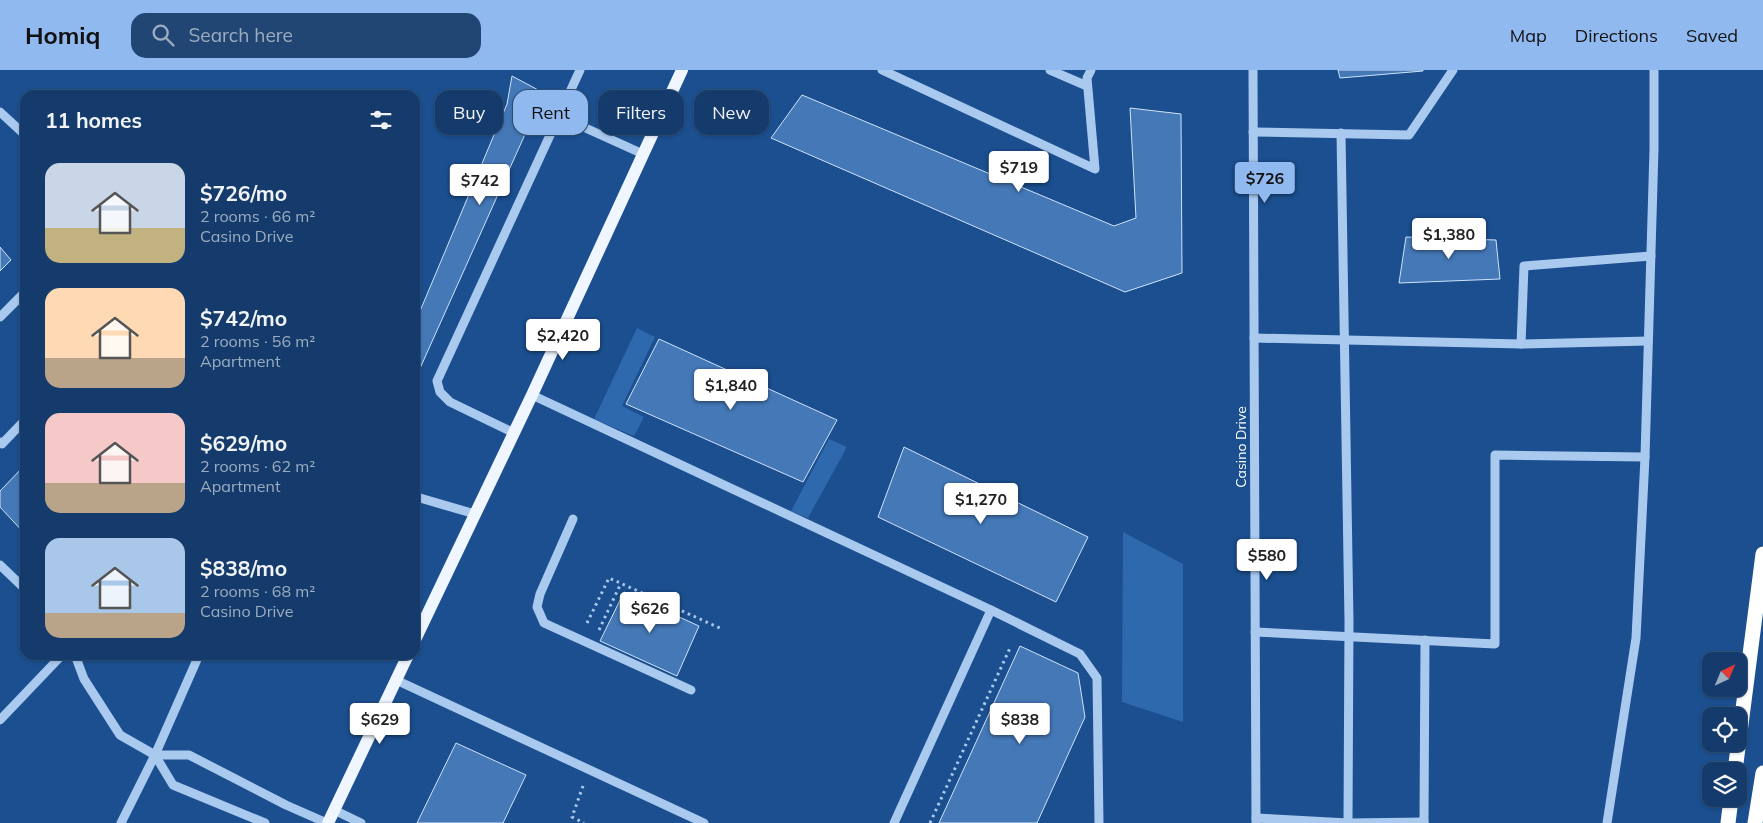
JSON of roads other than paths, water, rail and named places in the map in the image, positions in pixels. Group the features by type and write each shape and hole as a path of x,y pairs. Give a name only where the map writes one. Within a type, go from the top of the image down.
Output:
{"highway":[{"path":"1736,762 1763,554"},
{"path":"1755,823 1763,772"},
{"path":"1728,823 1730,807"}],"main road":[{"path":"420,630 532,395 682,70"},
{"path":"328,823 406,660"}],"street":[{"path":"571,90 580,70"},
{"path":"882,70 1095,169 1087,86 1087,78 1091,70"},
{"path":"1050,70 1087,86"},
{"name":"Casino Drive","path":"1253,70 1256,821"},
{"path":"1253,132 1410,135 1454,70"},
{"path":"1607,823 1636,638 1645,457 1654,149 1654,70"},
{"path":"0,112 20,130"},
{"path":"588,129 644,154"},
{"path":"1341,133 1349,636 1348,823"},
{"path":"514,433 450,402 440,392 437,381 550,135"},
{"path":"1520,344 1524,266 1651,256"},
{"path":"0,317 20,297"},
{"path":"1254,338 1520,344 1648,341"},
{"path":"532,395 991,610 1080,654 1097,678 1099,823"},
{"path":"0,442 2,444 20,425"},
{"path":"1255,632 1495,644 1495,455 1645,457"},
{"path":"420,498 475,514"},
{"path":"574,519 540,594 537,607 544,623 691,690"},
{"path":"0,565 20,585"},
{"path":"894,823 991,610"},
{"path":"1256,821 1424,823 1425,640"},
{"path":"0,720 57,660"},
{"path":"77,660 84,679 120,735 155,754 189,756 286,805 328,823"},
{"path":"121,823 198,660"},
{"path":"396,680 704,823"},
{"path":"155,754 173,785 265,823"},
{"path":"334,810 361,823"}]}
